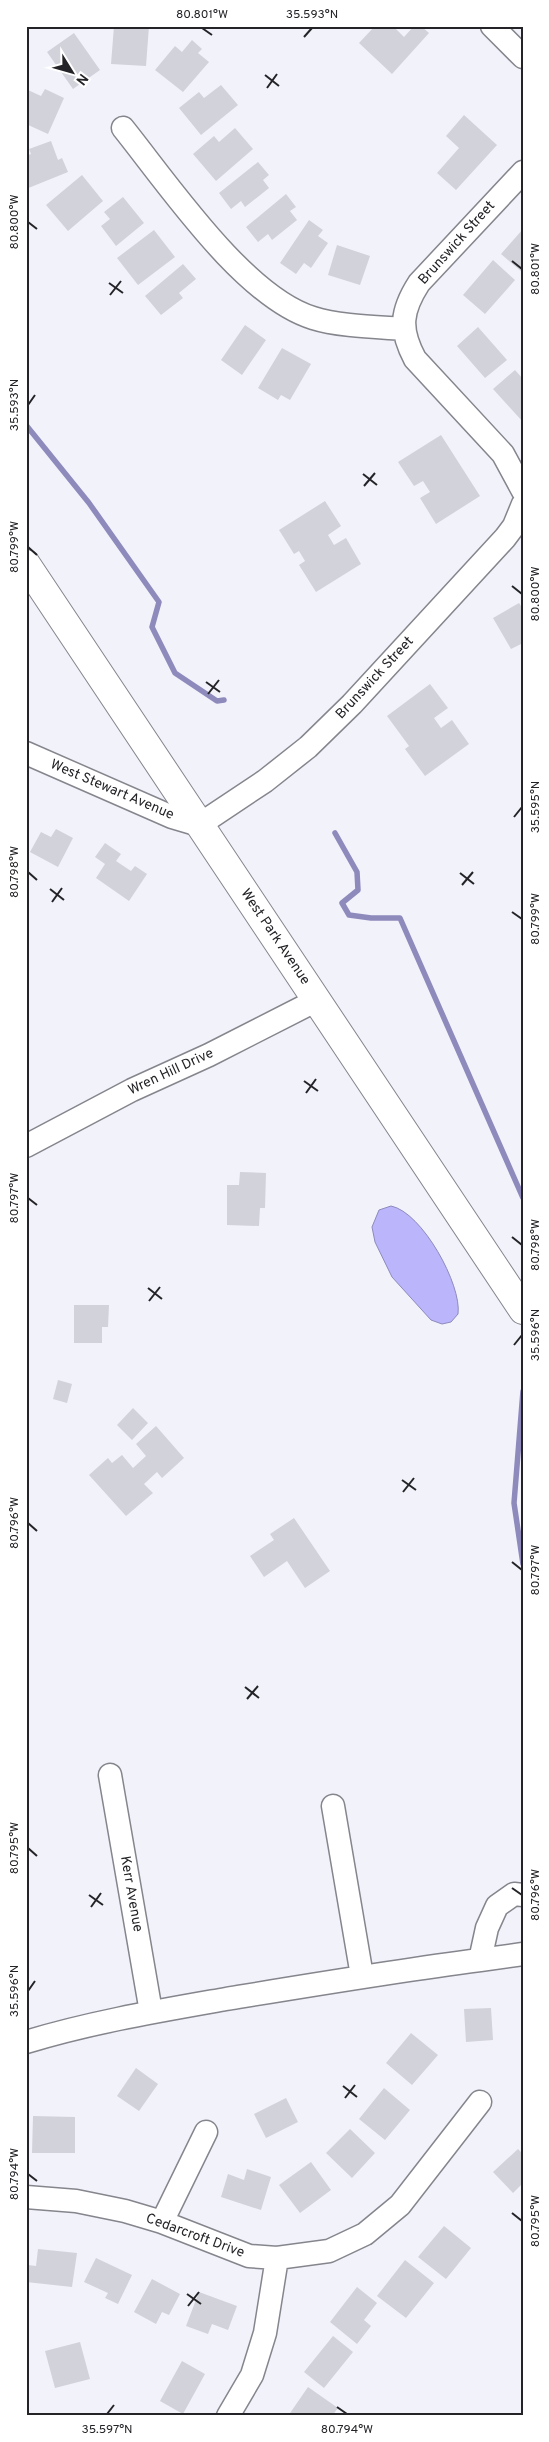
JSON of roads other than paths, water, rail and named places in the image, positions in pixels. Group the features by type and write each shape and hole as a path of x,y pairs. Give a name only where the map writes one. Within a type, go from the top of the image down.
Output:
{"main road":[{"name":"West Park Avenue","path":"26,564 523,1310"}],"street":[{"path":"492,26 523,57"},
{"path":"123,128 217,245 269,296 312,318 404,329"},
{"name":"Brunswick Street","path":"523,172 419,283 409,298 405,313 404,329 406,342 415,359 502,454 523,491"},
{"name":"Brunswick Street","path":"199,825 265,781 308,747 352,704 505,538 514,526 523,504"},
{"name":"West Stewart Avenue","path":"26,753 172,817 199,825"},
{"name":"Wren Hill Drive","path":"26,1146 132,1090 209,1055 317,1000"},
{"name":"Kerr Avenue","path":"110,1775 151,2012"},
{"path":"333,1806 362,1976"},
{"path":"480,1960 487,1928 497,1906 514,1894 523,1895"},
{"path":"26,2042 75,2027 151,2012 362,1976 523,1954"},
{"name":"Cedarcroft Drive","path":"26,2197 76,2201 162,2222 249,2256 276,2258 329,2251 365,2234 400,2205 480,2102"},
{"path":"162,2222 206,2132"},
{"path":"228,2416 252,2375 265,2334 276,2258"}],"waterway":[{"path":"26,425 89,503 159,602 152,627 175,673 217,701 224,700"},
{"path":"335,833 357,872 358,890 342,903 349,915 371,918 400,918 523,1198"},
{"path":"523,1391 514,1503 523,1564"}]}
